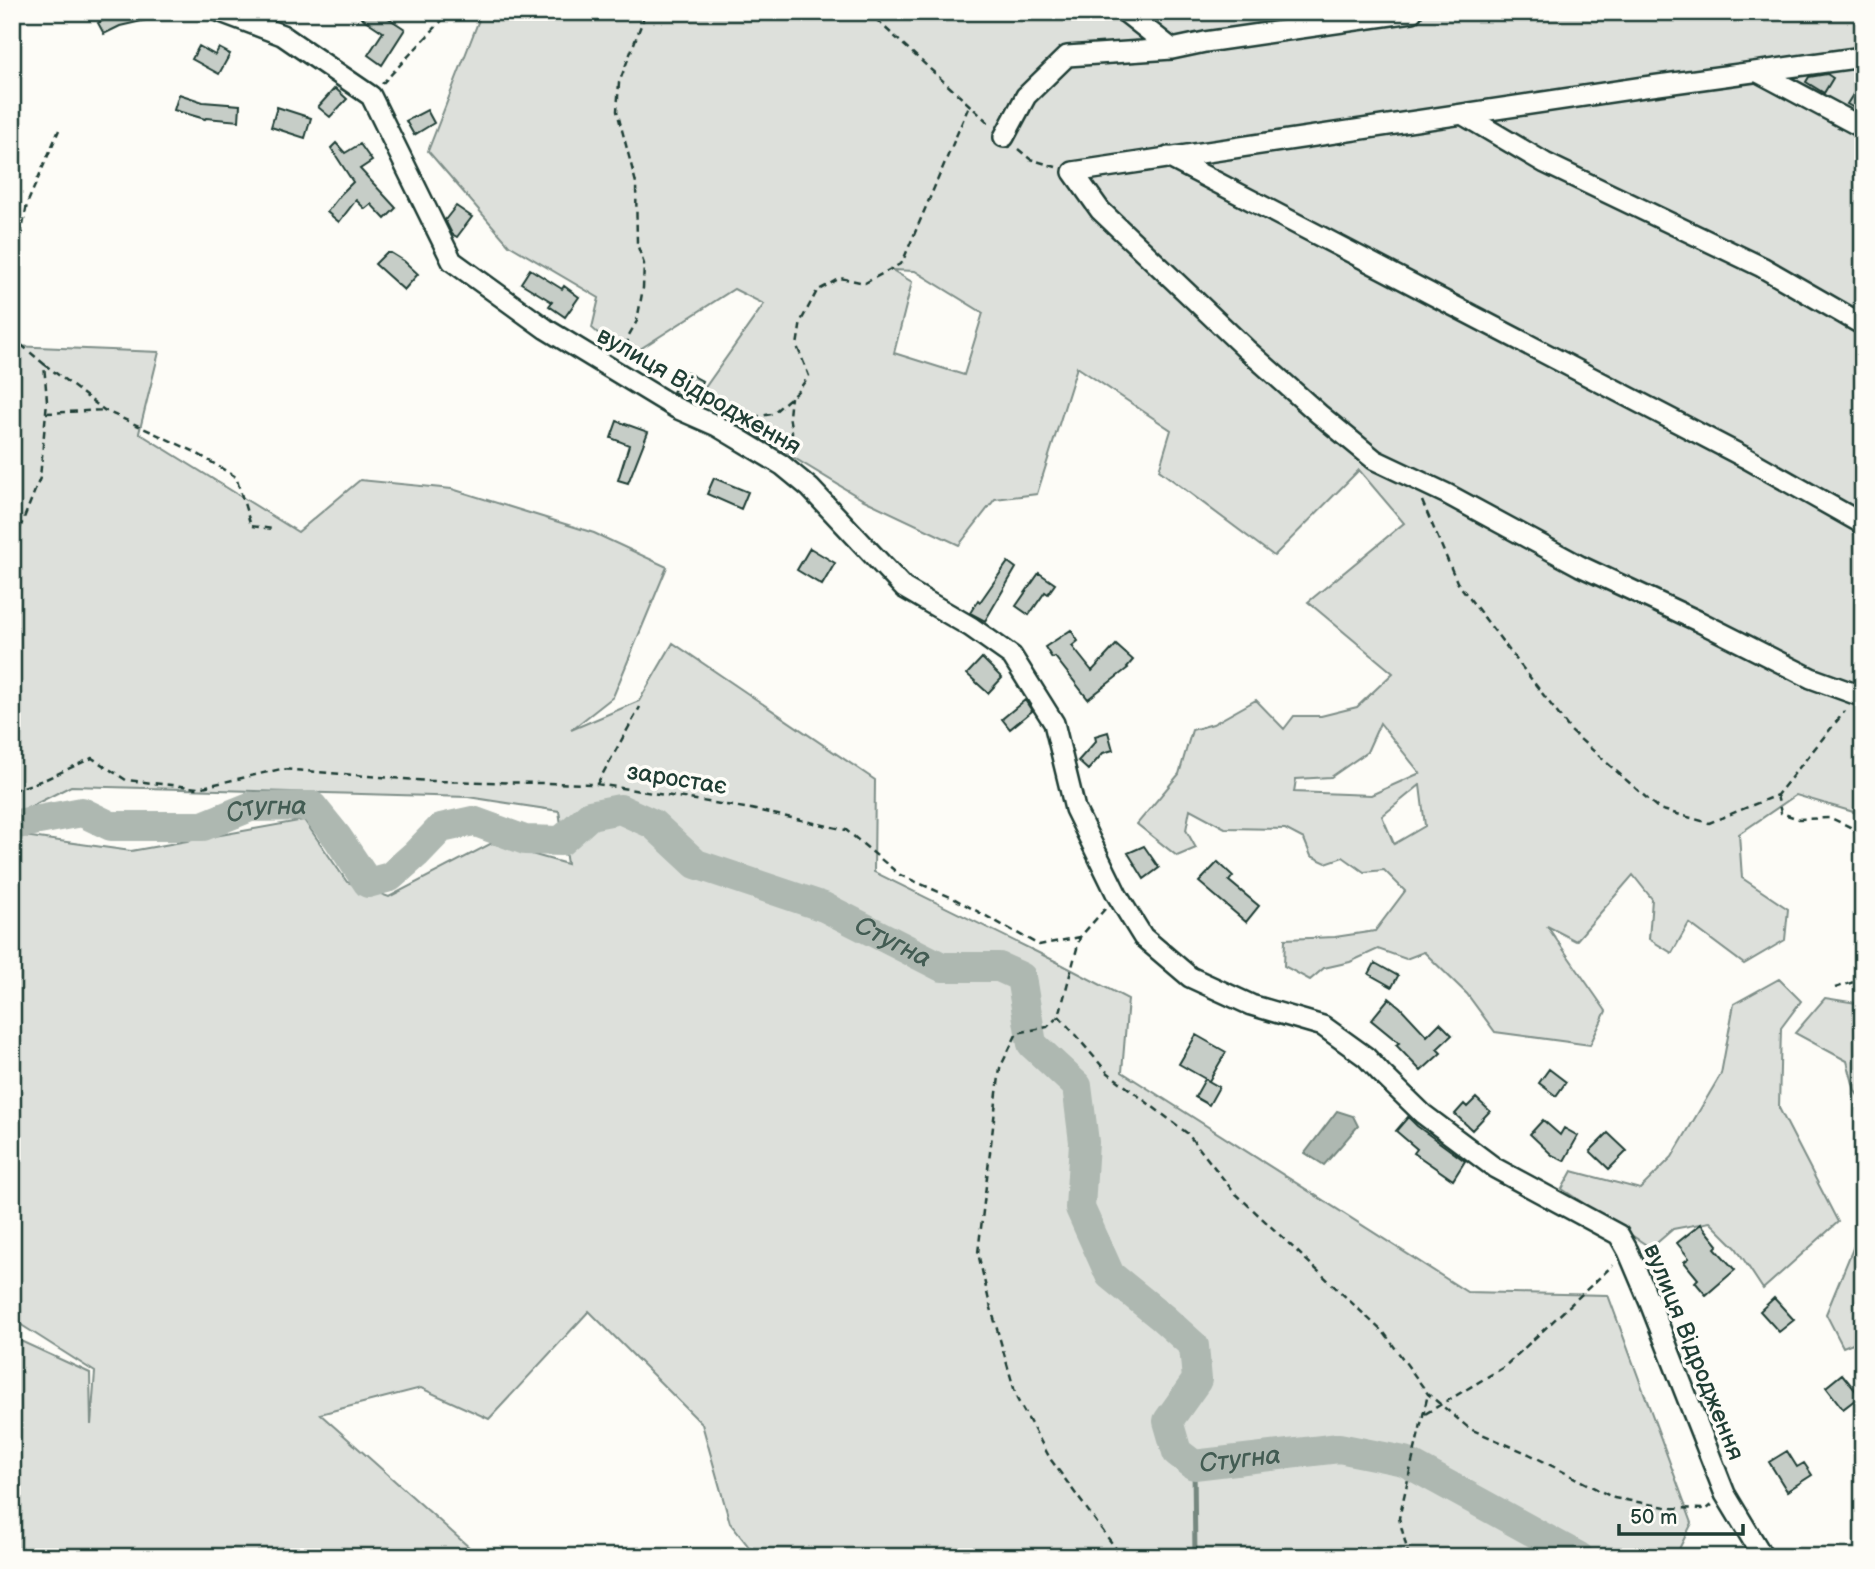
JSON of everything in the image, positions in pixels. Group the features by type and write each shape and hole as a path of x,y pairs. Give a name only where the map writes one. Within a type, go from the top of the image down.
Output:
{"street":[{"name":"вулиця Відродження","path":"221,12 282,35 371,96 452,261 546,329 676,408 717,426 782,465 810,488 904,588 971,627 1012,656 1054,723 1075,809 1117,895 1143,937 1190,977 1251,1005 1323,1026 1366,1057 1423,1114 1495,1168 1619,1235 1628,1251 1725,1494 1763,1557"},
{"path":"1125,12 1172,49"},
{"path":"1004,137 1026,96 1067,56 1172,49 1412,12"},
{"path":"1860,692 1811,678 1580,566 1447,494 1375,460 1257,358 1100,211 1073,172 1863,57"},
{"path":"1758,72 1863,128"},
{"path":"1462,114 1545,163 1762,267 1863,325"},
{"path":"1168,157 1594,378 1863,524"}],"path":[{"path":"371,96 450,12"},
{"path":"629,361 626,349 629,335 637,321 644,264 637,244 636,183 617,111 619,83 643,20 642,12"},
{"path":"868,12 1030,159 1073,172"},
{"path":"717,426 749,416 772,414 809,376 797,346 801,321 817,291 840,278 865,284 902,263 970,106"},
{"path":"12,284 27,204 59,130"},
{"path":"12,337 104,410 193,451 236,477 251,526 273,529"},
{"path":"12,541 18,533 40,478 47,401 44,364"},
{"path":"782,465 791,447 791,397"},
{"path":"46,413 104,410"},
{"path":"1414,479 1457,582 1571,731 1659,809 1709,823 1777,794 1860,692"},
{"path":"597,784 640,707"},
{"name":"заростає","path":"12,790 46,779 92,758 126,780 198,788 281,769 429,782 597,784 751,809 846,830 900,875 953,898 1039,945 1080,937"},
{"path":"1777,794 1781,813 1799,820 1830,818 1850,827 1863,838"},
{"path":"1117,895 1080,937 1059,1016 1047,1027 1017,1033 1000,1068 978,1253 1017,1399 1051,1460 1122,1557"},
{"path":"1835,988 1863,979"},
{"path":"1059,1016 1107,1072 1187,1133 1233,1191 1385,1334 1428,1394 1470,1429 1529,1454 1614,1498 1672,1508 1707,1509 1725,1494"},
{"path":"1424,1414 1504,1367 1628,1251"},
{"path":"1409,1557 1399,1518 1428,1394"}],"shaded area":[{"path":"482,12 1863,12 1863,807 1857,813 1796,795 1739,834 1742,878 1788,909 1785,940 1744,964 1689,923 1672,953 1649,939 1652,899 1633,875 1576,941 1547,926 1606,1011 1590,1045 1495,1032 1467,994 1424,952 1406,959 1378,949 1350,962 1324,968 1310,980 1284,966 1285,939 1335,937 1375,931 1405,891 1384,870 1364,872 1343,857 1326,863 1311,856 1304,839 1285,829 1225,828 1190,809 1186,830 1196,848 1177,856 1137,824 1179,774 1192,730 1213,724 1256,700 1284,729 1294,716 1321,716 1357,707 1393,673 1308,602 1404,523 1359,470 1274,556 1159,470 1171,430 1077,367 1037,494 995,499 959,545 862,499 697,399 764,304 734,289 626,358 592,328 599,298 509,245 428,151","holes":["892,270 915,271 983,313 964,375 894,353 912,282","1380,723 1420,773 1371,795 1294,792 1296,779 1331,777 1367,752","1420,785 1425,826 1394,844 1382,816"]},
{"path":"12,346 159,352 139,433 298,532 360,480 452,489 594,533 667,567 613,697 571,730 639,701 673,643 875,780 874,872 1128,999 1122,1072 1467,1292 1608,1295 1692,1523 1675,1557 757,1557 730,1523 702,1424 589,1311 489,1419 421,1388 320,1414 480,1557 12,1557 12,1337 90,1373 91,1425 95,1372 12,1319 12,845 17,835 131,851 304,820 347,882 389,897 492,843 567,864 559,811 468,797 71,786 12,816"},
{"path":"1779,979 1801,1001 1781,1028 1779,1108 1838,1222 1763,1289 1736,1248 1710,1222 1673,1229 1651,1248 1562,1189 1572,1171 1640,1189 1672,1157 1721,1074 1734,1004"},
{"path":"1825,998 1863,1004 1863,1102 1855,1091 1847,1061 1795,1033"},
{"path":"1337,1111 1353,1116 1358,1126 1324,1165 1305,1153"},
{"path":"1863,1224 1863,1339 1843,1347 1826,1314"}],"building":[{"path":"118,12 154,12 155,18 120,26 104,34 98,23"},
{"path":"353,12 379,12 405,29 382,65 368,55 383,32"},
{"path":"199,46 215,55 219,48 230,54 219,74 192,59"},
{"path":"1827,74 1833,78 1824,93 1806,82 1809,77"},
{"path":"1863,79 1863,113 1847,104"},
{"path":"335,88 347,99 330,117 318,107"},
{"path":"179,94 203,102 240,105 239,121 205,119 174,110"},
{"path":"277,107 311,118 305,138 271,127"},
{"path":"427,110 434,123 414,135 406,121"},
{"path":"336,143 345,153 360,144 372,161 360,169 396,208 385,219 371,204 365,209 356,200 339,222 327,212 353,182 331,148"},
{"path":"456,206 472,217 457,237 452,234 445,220"},
{"path":"386,253 404,261 418,274 404,290 375,264"},
{"path":"530,269 562,289 564,286 579,297 565,317 549,306 552,302 521,283"},
{"path":"684,371 702,381 698,389 701,406 673,392"},
{"path":"617,421 648,432 628,483 618,480 629,445 611,438"},
{"path":"714,478 748,492 741,509 707,494"},
{"path":"810,548 835,563 822,585 797,570"},
{"path":"1008,562 1016,568 985,621 970,613 978,600 980,602"},
{"path":"1039,573 1055,584 1048,594 1045,592 1029,615 1016,606"},
{"path":"1071,630 1078,641 1072,646 1092,671 1116,645 1133,660 1128,668 1088,699 1045,647"},
{"path":"982,658 1002,678 988,693 967,674"},
{"path":"1025,700 1032,711 1010,729 1002,719"},
{"path":"1108,732 1113,750 1103,753 1088,770 1078,761 1096,741 1095,736"},
{"path":"1144,846 1159,868 1144,879 1128,853"},
{"path":"1218,862 1233,876 1229,881 1259,906 1246,922 1199,882"},
{"path":"1375,963 1398,976 1392,987 1369,974"},
{"path":"1389,998 1427,1036 1440,1023 1452,1035 1437,1049 1441,1053 1421,1071 1396,1045 1399,1043 1371,1020"},
{"path":"1196,1035 1226,1052 1209,1081 1179,1064"},
{"path":"1549,1069 1566,1082 1556,1096 1539,1083"},
{"path":"1205,1079 1219,1087 1209,1105 1195,1097"},
{"path":"1476,1098 1490,1111 1472,1130 1455,1114 1464,1104 1467,1107"},
{"path":"1408,1117 1465,1161 1453,1180 1414,1153 1417,1149 1396,1131"},
{"path":"1543,1120 1560,1135 1564,1128 1578,1136 1564,1161 1552,1155 1530,1134"},
{"path":"1608,1133 1627,1151 1609,1169 1590,1151"},
{"path":"1701,1224 1718,1245 1715,1248 1735,1270 1706,1295 1695,1282 1698,1279 1684,1262 1689,1258 1677,1243"},
{"path":"1774,1298 1794,1320 1779,1332 1760,1311"},
{"path":"1842,1374 1860,1396 1843,1409 1826,1387"},
{"path":"1787,1451 1797,1467 1804,1463 1812,1475 1787,1491 1769,1462"}],"waterway":[{"name":"Стугна","path":"12,825 82,812 111,826 203,826 250,807 312,806 368,883 390,877 441,828 473,821 525,840 561,841 590,815 620,809 653,824 696,864 824,907 942,967 999,967 1021,977 1032,1044 1077,1086 1084,1142 1080,1208 1110,1275 1194,1346 1197,1380 1168,1421 1177,1452 1194,1465 1339,1448 1404,1461 1579,1557"},
{"path":"1194,1465 1195,1557"}]}
